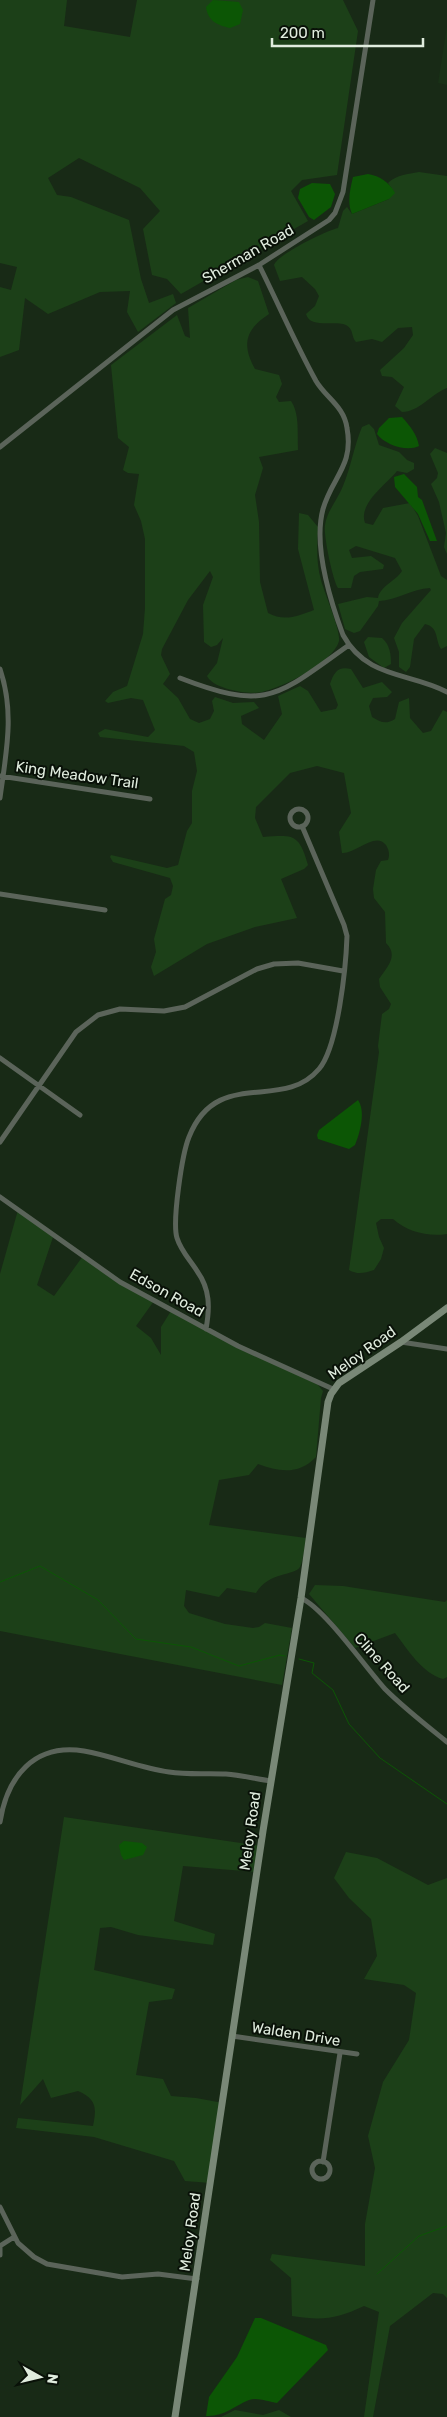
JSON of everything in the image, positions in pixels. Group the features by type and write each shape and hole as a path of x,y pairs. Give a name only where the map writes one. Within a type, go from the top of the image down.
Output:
{"street":[{"name":"Sherman Road","path":"0,447 173,310 259,266 329,220 335,213 343,192 373,0"},
{"path":"259,266 316,380 340,409 347,428 348,442 344,467 325,504 320,533 324,565 334,606 349,645 375,667 447,692"},
{"path":"180,678 229,694 242,696 266,695 283,690 298,682 349,645"},
{"path":"0,669 9,701 10,717 0,798"},
{"name":"King Meadow Trail","path":"2,776 150,799"},
{"path":"206,1329 209,1304 207,1292 199,1275 182,1249 176,1227 189,1137 201,1116 220,1099 242,1093 288,1088 299,1084 320,1068 334,1036 346,949 344,925 302,826"},
{"path":"0,894 106,910"},
{"path":"0,1142 82,1026 107,1011 120,1008 164,1011 185,1007 257,969 274,964 298,963 343,971"},
{"path":"0,1058 80,1114"},
{"name":"Edson Road","path":"0,1197 120,1282 206,1329 333,1389"},
{"name":"Meloy Road","path":"175,2417 271,1781 301,1598 328,1402 333,1389 344,1380 401,1342 447,1308"},
{"path":"401,1342 447,1349"},
{"name":"Cline Road","path":"301,1598 308,1602 329,1623 397,1700 447,1742"},
{"path":"0,1822 5,1797 19,1774 33,1760 55,1752 84,1751 178,1774 231,1775 271,1781"},
{"name":"Walden Drive","path":"232,2036 357,2054"},
{"path":"324,2162 340,2053"},
{"path":"0,2207 14,2237 28,2253 54,2266 122,2277 158,2274 197,2279"},
{"path":"0,2255 0,2246 14,2237"}],"shaded area":[{"path":"0,0 67,0 64,26 130,37 137,0 343,0 358,31 337,175 302,180 291,191 308,221 181,294 167,279 152,275 143,229 160,211 140,188 79,158 48,178 57,195 71,197 129,220 141,279 149,303 173,294 176,303 138,332 127,312 130,291 100,292 48,314 25,298 19,350 0,357 0,287 11,290 17,267 0,263"},
{"path":"213,0 239,2 243,10 240,24 230,28 214,22 209,16 206,7"},
{"path":"447,26 447,85 438,83"},
{"path":"419,172 447,176 447,388 414,409 402,412 395,406 404,387 392,377 382,376 380,370 404,348 413,335 412,327 398,328 382,342 372,339 356,342 346,325 317,323 308,319 306,314 315,306 319,296 315,289 302,277 280,281 274,265 283,255 313,238 338,228 343,211 347,207 352,214 389,199 392,189 388,183 391,180 406,174"},
{"path":"368,174 384,180 395,193 389,199 352,214 349,201 353,177"},
{"path":"312,183 330,184 335,194 331,207 314,220 309,217 298,198 300,189"},
{"path":"248,277 258,281 269,314 255,325 251,331 247,345 248,352 255,369 279,375 282,384 276,397 279,402 291,401 296,412 298,424 298,450 259,457 263,468 255,495 259,522 260,582 268,613 285,618 314,610 298,549 299,513 308,515 318,527 317,554 319,573 332,611 339,641 335,649 318,665 306,673 271,689 249,693 224,688 216,684 207,676 217,663 223,638 217,645 211,647 204,642 203,605 213,577 210,571 188,600 162,649 161,655 170,674 163,684 178,698 190,719 199,723 210,719 214,711 212,701 215,697 233,703 254,702 259,708 241,716 242,724 264,740 282,714 278,696 300,686 308,691 321,712 336,709 338,705 330,684 335,673 343,668 351,669 363,688 382,682 392,692 387,697 373,698 369,706 372,717 380,721 389,722 395,719 399,702 409,698 410,718 423,733 431,731 443,710 447,712 447,1234 426,1234 405,1227 393,1219 381,1219 376,1223 384,1248 381,1259 374,1270 361,1273 349,1270 379,1052 382,1014 389,1009 391,1004 380,987 379,979 388,966 392,952 386,943 385,912 374,898 373,889 376,870 381,861 388,860 389,854 386,845 382,841 376,840 342,853 339,832 351,813 344,773 317,766 290,773 256,807 255,818 263,837 281,836 293,838 298,842 305,855 308,865 304,869 281,879 297,918 255,927 207,944 154,976 151,967 156,952 154,939 165,899 171,895 173,886 170,878 113,862 110,857 111,855 167,868 178,865 187,831 192,823 192,791 197,771 194,752 184,746 100,737 98,733 105,729 148,737 155,730 143,700 131,698 108,703 105,701 113,692 127,686 143,634 145,608 145,539 141,521 134,505 139,474 128,473 123,470 129,447 118,438 111,365 177,315 185,336 190,338 188,308 236,280"},
{"path":"402,417 415,434 419,446 403,448 396,446 385,441 377,434 379,428 389,418"},
{"path":"369,424 374,429 379,445 399,452 407,460 414,463 414,469 407,473 397,471 375,494 366,508 365,523 373,525 383,508 410,503 418,516 441,576 447,580 447,646 441,649 435,631 425,624 414,639 410,667 406,672 399,667 399,652 394,638 402,623 431,590 430,588 379,601 378,606 360,631 354,633 345,629 338,604 367,597 378,598 382,590 402,571 395,558 356,546 349,550 352,558 371,556 384,565 383,569 360,572 354,576 351,588 338,588 325,538 325,525 328,515 343,486 362,427"},
{"path":"435,448 447,453 447,554 444,547 446,533 439,502 431,484 437,478 438,473 430,454"},
{"path":"404,474 417,487 418,497 422,500 437,541 430,541 418,514 395,487 394,477"},
{"path":"368,637 382,638 385,641 390,650 391,664 384,668 369,657 364,642"},
{"path":"358,1100 362,1116 355,1145 349,1149 318,1139 319,1130"},
{"path":"18,1210 54,1234 37,1285 54,1296 83,1256 154,1301 136,1326 151,1338 161,1355 161,1327 171,1311 318,1385 323,1391 316,1457 303,1467 296,1469 281,1470 258,1464 249,1475 219,1480 209,1525 306,1538 300,1567 293,1572 274,1577 261,1586 256,1593 227,1588 219,1597 186,1590 184,1606 189,1613 225,1624 253,1628 265,1623 292,1628 282,1685 0,1631 0,1274"},
{"path":"315,1585 343,1586 445,1602 447,1600 447,1677 443,1679 428,1672 395,1633 355,1648 309,1594"},
{"path":"64,1817 261,1846 257,1872 183,1866 174,1921 215,1934 213,1945 138,1935 111,1927 100,1928 94,1970 175,1989 172,1999 149,2002 136,2075 163,2079 171,2096 223,2103 211,2183 185,2181 174,2161 94,2137 16,2128 18,2118 93,2126 95,2109 94,2104 88,2097 78,2091 51,2098 43,2079 20,2105"},
{"path":"124,1841 142,1843 147,1847 143,1855 124,1860 119,1845"},
{"path":"346,1852 377,1858 428,1885 447,1878 447,2298 443,2294 433,2293 390,2326 373,2417 364,2417 379,2312 364,2306 329,2318 292,2316 291,2278 270,2260 272,2254 365,2266 365,2224 375,2168 368,2136 383,2082 409,2040 416,1993 404,1985 364,1979 377,1956 371,1919 349,1898 334,1878"},
{"path":"255,2318 261,2318 326,2345 328,2350 277,2403 252,2399 224,2413 206,2416 209,2397 237,2357"},
{"path":"235,2410 263,2415 279,2410 291,2417 221,2417"}],"waterway":[{"path":"0,1582 40,1566 98,1600 136,1639 191,1647 239,1666 280,1655 285,1656"},
{"path":"299,1659 314,1663 312,1673 333,1690 349,1724 380,1758 447,1804"},
{"path":"377,2274 419,2236 447,2226"}]}
